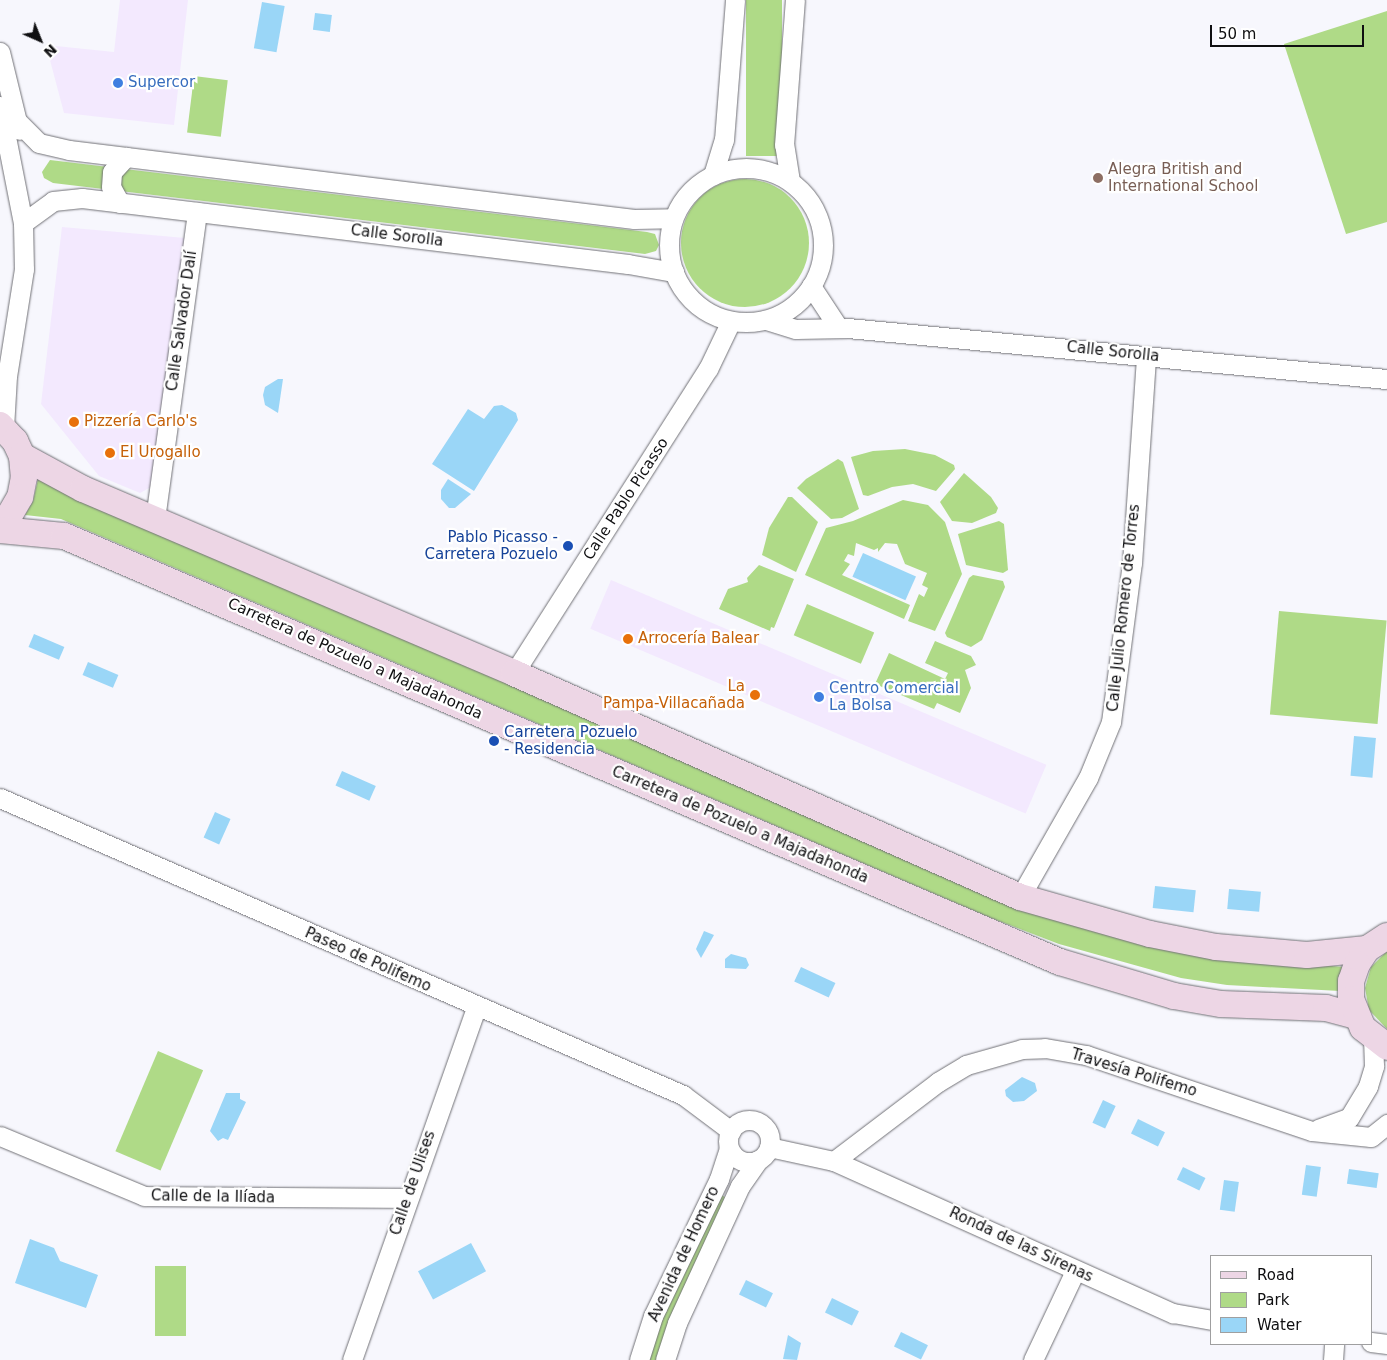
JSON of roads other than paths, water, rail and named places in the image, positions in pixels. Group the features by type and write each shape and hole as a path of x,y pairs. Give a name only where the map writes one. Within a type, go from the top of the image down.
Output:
{"street":[{"path":"713,175 724,140 735,0"},
{"path":"790,181 784,145 795,0"},
{"path":"0,52 17,121 26,181 23,215 24,269 7,376 2,426 22,456 83,489 514,673 1020,897 1150,934 1216,947 1307,955 1377,943"},
{"path":"0,106 23,215"},
{"path":"17,121 39,143 126,157 634,218 673,218"},
{"path":"120,203 111,187 112,172 126,157"},
{"path":"739,168 766,169 790,181 809,199 821,223 824,250 818,275 811,286 788,310 766,320 731,321 709,313 693,299 674,272 668,239 673,218 696,186 713,175 739,168"},
{"name":"Calle Sorolla","path":"23,215 53,201 82,198 628,264 674,272"},
{"name":"Calle Salvador Dalí","path":"155,519 197,212"},
{"path":"811,286 838,327"},
{"name":"Calle Sorolla","path":"766,320 796,329 838,327 1387,378"},
{"name":"Calle Pablo Picasso","path":"514,673 708,369 731,321"},
{"name":"Calle Julio Romero de Torres","path":"1020,897 1088,778 1111,722 1132,564 1146,356"},
{"path":"0,523 9,516 20,498 24,477 22,456"},
{"name":"Carretera de Pozuelo a Majadahonda","path":"0,530 64,536 1060,962 1174,996 1220,1004 1326,1008 1356,1016"},
{"name":"Paseo de Polifemo","path":"0,798 476,1007 683,1095 730,1140"},
{"path":"1312,1131 1349,1118 1368,1086 1380,1042 1356,1016 1351,999 1351,981 1357,964 1377,943"},
{"name":"Calle de Ulises","path":"352,1360 476,1007"},
{"name":"Travesía Polifemo","path":"834,1161 907,1104 966,1065 1022,1049 1045,1048 1086,1055 1312,1131"},
{"path":"764,1154 767,1131 756,1122 742,1121 730,1140 741,1161 764,1154 834,1161"},
{"path":"1312,1131 1371,1136 1387,1124"},
{"name":"Calle de la Ilíada","path":"0,1136 144,1196 408,1198"},
{"name":"Avenida de Homero","path":"639,1360 653,1316 718,1179 730,1140"},
{"name":"Avenida de Homero","path":"665,1360 677,1323 740,1186 764,1154"},
{"name":"Ronda de las Sirenas","path":"834,1161 1173,1313 1210,1320"},
{"path":"1033,1360 1075,1270"},
{"path":"1372,1342 1387,1344"},
{"path":"1333,1360 1334,1345"}],"water":[{"path":"262,2 285,6 276,52 254,48"},
{"path":"315,13 332,15 330,32 313,30"},
{"path":"278,379 283,379 278,413 265,405 263,395 265,387"},
{"path":"502,405 516,413 518,420 474,491 432,464 468,409 484,419 494,406"},
{"path":"448,479 471,494 455,508 449,508 441,499 441,490"},
{"path":"863,553 916,577 905,600 852,577"},
{"path":"34,634 64,647 59,660 29,647"},
{"path":"88,662 118,675 113,688 83,675"},
{"path":"1354,736 1376,738 1372,778 1351,776"},
{"path":"342,771 376,786 369,801 335,786"},
{"path":"215,812 231,819 219,844 204,838"},
{"path":"1155,886 1196,890 1193,912 1153,908"},
{"path":"1229,889 1261,892 1259,912 1227,909"},
{"path":"704,931 714,935 701,958 696,949"},
{"path":"731,954 746,958 749,965 746,969 725,968 725,959"},
{"path":"801,967 835,983 829,998 794,982"},
{"path":"1022,1077 1035,1083 1037,1091 1024,1101 1013,1102 1006,1096 1005,1090"},
{"path":"226,1093 240,1093 240,1099 246,1102 228,1140 223,1138 218,1141 210,1131"},
{"path":"1103,1100 1116,1106 1105,1129 1092,1123"},
{"path":"1138,1119 1165,1132 1158,1147 1131,1133"},
{"path":"1306,1165 1321,1167 1317,1197 1302,1195"},
{"path":"1183,1167 1205,1178 1199,1191 1177,1180"},
{"path":"1349,1169 1379,1173 1377,1188 1347,1184"},
{"path":"1224,1180 1239,1182 1235,1212 1220,1210"},
{"path":"30,1239 54,1248 60,1261 98,1275 86,1308 15,1283"},
{"path":"471,1243 486,1271 433,1299 418,1271"},
{"path":"746,1280 773,1293 766,1308 739,1294"},
{"path":"832,1298 859,1311 852,1326 825,1312"},
{"path":"901,1332 928,1345 921,1360 894,1346"},
{"path":"788,1335 801,1343 797,1360 783,1359"}],"place":[{"name":"Supercor","path":"118,83"},
{"name":"Alegra British and International School","path":"1098,178"},
{"name":"Pizzería Carlo's","path":"74,422"},
{"name":"El Urogallo","path":"110,453"},
{"name":"Pablo Picasso - Carretera Pozuelo","path":"568,546"},
{"name":"Arrocería Balear","path":"628,639"},
{"name":"La Pampa-Villacañada","path":"755,695"},
{"name":"Centro Comercial La Bolsa","path":"819,697"},
{"name":"Carretera Pozuelo - Residencia","path":"494,741"}]}
